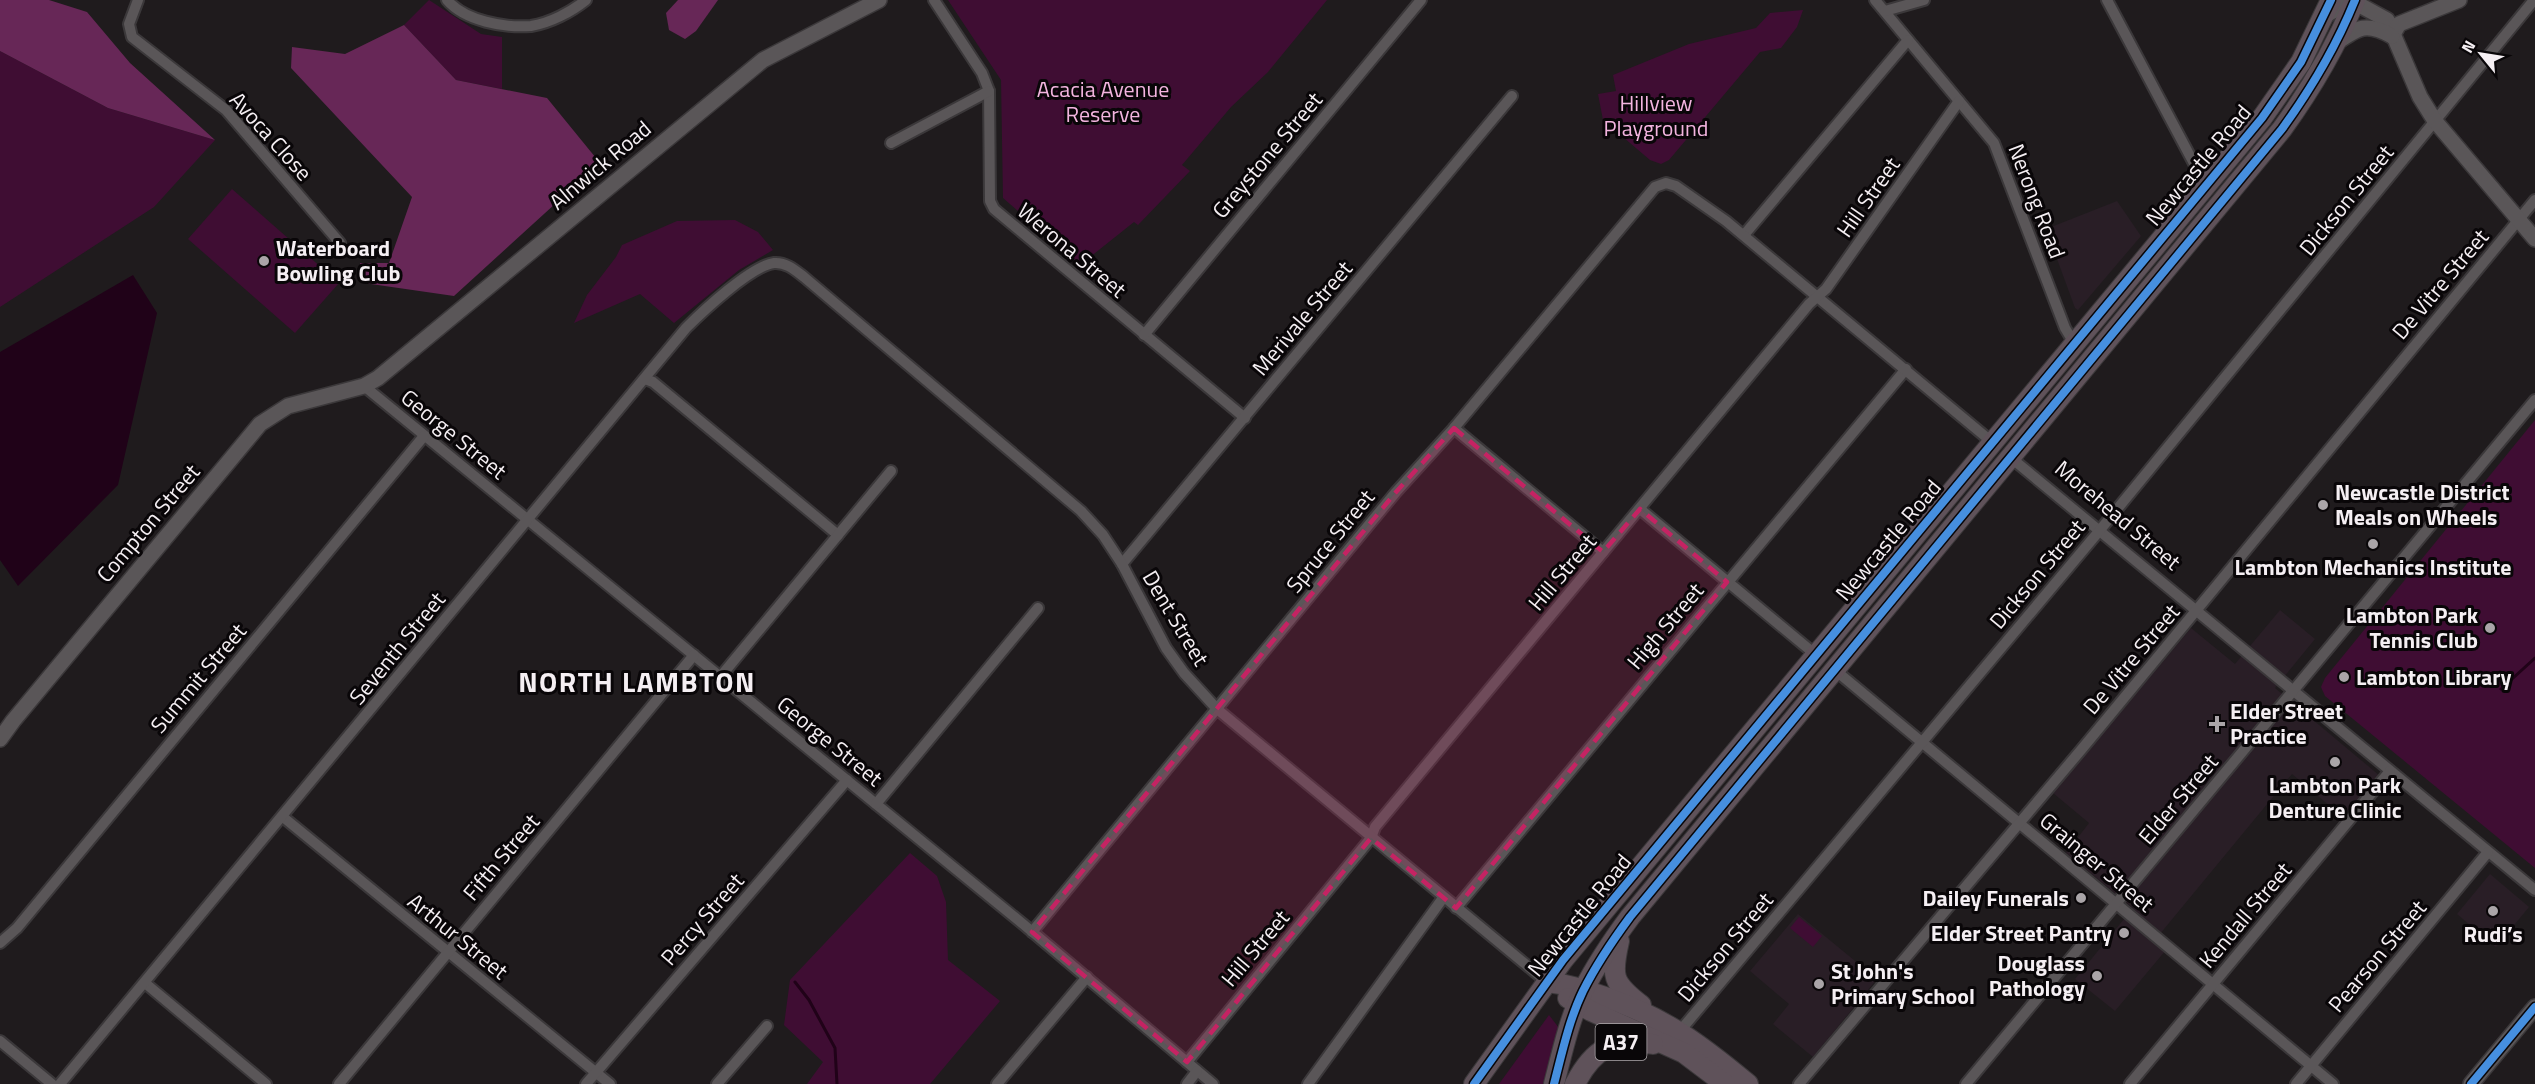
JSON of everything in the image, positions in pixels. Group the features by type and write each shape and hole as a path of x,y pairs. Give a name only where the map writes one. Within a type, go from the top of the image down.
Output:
{"highway":[{"name":"Newcastle Road","path":"1554,1084 1581,996 1621,930 2282,129 2305,96 2336,43 2355,1"},
{"name":"Newcastle Road","path":"1474,1084 1547,982 2282,91 2301,62 2328,8"},
{"path":"2074,343 2091,361"},
{"name":"Morehead Street","path":"1992,442 2010,457"},
{"path":"1621,930 1613,965 1614,976 1625,992 1660,1020"},
{"name":"A37","path":"1547,982 1581,996 1660,1020 1680,1031 1748,1084"},
{"name":"A37","path":"1581,996 1684,1053 1725,1084"},
{"name":"A37","path":"1575,1084 1592,1058 1613,1044 1628,1041 1647,1043 1684,1053"}],"street":[{"name":"Avoca Close","path":"138,0 129,24 132,38 226,110 340,243"},
{"path":"447,0 477,19 500,24 531,26 560,17 586,0"},
{"name":"Alnwick Road","path":"364,386 378,378 763,60 879,0"},
{"name":"Werona Street","path":"934,0 982,73 989,91 990,201 994,209 1245,418"},
{"name":"Greystone Street","path":"1144,335 1421,0"},
{"name":"Nerong Road","path":"1875,0 1994,143 2065,328 2074,343"},
{"path":"1885,11 1924,0"},
{"path":"2107,0 2198,171 2207,182"},
{"path":"2392,36 2399,24 2459,0"},
{"name":"Dickson Street","path":"1680,1031 2100,530 2534,0"},
{"path":"2328,8 2355,1 2385,19 2420,97 2435,122 2535,239"},
{"path":"2336,43 2360,28 2375,28 2392,36"},
{"path":"1744,235 1908,40"},
{"path":"891,143 989,91"},
{"name":"Merivale Street","path":"1122,564 1512,96"},
{"name":"Hill Street","path":"1187,1062 1371,838 1376,827 1826,289 1959,101"},
{"name":"Morehead Street","path":"1666,183 1676,186 1744,235 1992,442"},
{"name":"Spruce Street","path":"1032,932 1396,492 1454,428 1656,187 1666,183"},
{"name":"De Vitre Street","path":"1799,1084 2020,823 2535,200"},
{"name":"Seventh Street","path":"60,1084 686,328 733,286 768,265 783,264"},
{"name":"Dent Street","path":"783,264 804,277 1054,487 1095,527 1122,564 1167,648 1184,673 1217,709 1547,982"},
{"name":"High Street","path":"1456,908 1906,369"},
{"path":"645,379 662,390 838,535"},
{"name":"George Street","path":"364,386 721,676 1087,977 1213,1084"},
{"name":"Compton Street","path":"0,739 261,424 288,406 364,386"},
{"name":"Elder Street","path":"1966,1084 2535,400"},
{"path":"1454,428 1604,552"},
{"name":"Summit Street","path":"0,943 17,928 424,436"},
{"name":"Morehead Street","path":"2010,457 2535,890"},
{"path":"721,676 891,471"},
{"path":"1640,509 1816,655"},
{"path":"876,804 1038,608"},
{"name":"Fifth Street","path":"339,1084 694,655"},
{"name":"Grainger Street","path":"1835,670 2333,1084"},
{"name":"Kendall Street","path":"2130,1084 2390,771"},
{"name":"Percy Street","path":"586,1084 847,780"},
{"name":"Arthur Street","path":"283,817 610,1084"},
{"name":"Pearson Street","path":"2296,1084 2488,852"},
{"path":"1308,1084 1443,898"},
{"path":"997,1084 1087,977"},
{"path":"145,983 266,1084"},
{"path":"2471,1084 2535,1007"},
{"path":"717,1084 767,1026"},
{"path":"0,1041 52,1084"},
{"path":"1187,1084 1197,1071"}],"highlighted area":[{"path":"1454,428 1603,552 1640,509 1727,582 1456,908 1371,838 1187,1062 1032,932 1396,492"}],"shaded area":[{"path":"0,0 49,0 87,12 130,63 215,140 108,108 0,51"},
{"path":"678,0 718,0 696,31 685,39 669,30 666,13"},
{"path":"404,25 456,80 547,98 600,163 454,296 364,283 360,263 389,263 412,197 291,68 292,47 345,54"},
{"path":"2117,201 2141,236 2078,310 2075,308 2046,229"},
{"path":"133,275 157,313 118,485 18,586 0,560 0,352"},
{"path":"2280,610 2315,639 2275,688 2380,776 2344,818 2292,774 2155,940 2166,950 2115,1011 2075,979 2133,908 2066,853 2089,823 2053,793 2191,628 2235,664"},
{"name":"Rudi’s","path":"2490,874 2529,907 2496,947 2457,914"},
{"name":"St John's Primary School","path":"1798,914 1877,979 1813,1057 1773,1024 1789,1004 1750,971"}],"green space":[{"path":"429,0 481,34 502,37 502,89 456,80 404,25"},
{"name":"Acacia Avenue Reserve","path":"948,0 1327,0 1268,72 1231,107 1182,165 1190,171 1138,225 1134,222 1080,265 1003,198 1001,80"},
{"name":"Hillview Playground","path":"1803,10 1797,27 1781,48 1760,52 1669,160 1661,164 1650,160 1603,120 1598,94 1616,91 1613,75 1689,44 1756,28 1770,13"},
{"path":"0,51 108,108 215,140 154,207 0,307"},
{"name":"Waterboard Bowling Club","path":"232,189 339,283 295,333 188,239"},
{"path":"735,220 758,232 773,250 739,270 674,323 640,294 574,323 587,295 616,257 622,245 677,221"},
{"path":"2535,420 2535,868 2325,696 2321,687 2325,678"},
{"path":"910,853 937,876 946,902 948,960 1000,1001 930,1084 807,1084 823,1062 784,1025 790,980"},
{"path":"1799,917 1822,936 1813,947 1790,928"},
{"path":"1549,1015 1559,1028 1546,1084 1499,1084"}],"waterway":[{"path":"2501,689 2535,658"},
{"path":"795,982 809,1000 835,1048 837,1084"}],"cycle path":[{"path":"1474,1084 1563,960 2262,118 2301,62 2331,0"},
{"path":"1554,1084 1570,1025 1583,991 1605,953 1630,917 2282,129 2322,67 2355,0"},
{"path":"2471,1084 2535,1007"}],"place":[{"name":"Waterboard Bowling Club","path":"264,261"},
{"name":"Newcastle District Meals on Wheels","path":"2323,505"},
{"name":"Lambton Mechanics Institute","path":"2373,544"},
{"name":"Lambton Park Tennis Club","path":"2490,628"},
{"name":"Lambton Library","path":"2344,677"},
{"name":"Elder Street Practice","path":"2217,724"},
{"name":"Lambton Park Denture Clinic","path":"2335,762"},
{"name":"Dailey Funerals","path":"2081,898"},
{"name":"Rudi’s","path":"2493,911"},
{"name":"Elder Street Pantry","path":"2124,933"},
{"name":"Douglass Pathology","path":"2097,976"},
{"name":"St John's Primary School","path":"1819,984"}],"district":[{"name":"NORTH LAMBTON","path":"637,681"}]}
